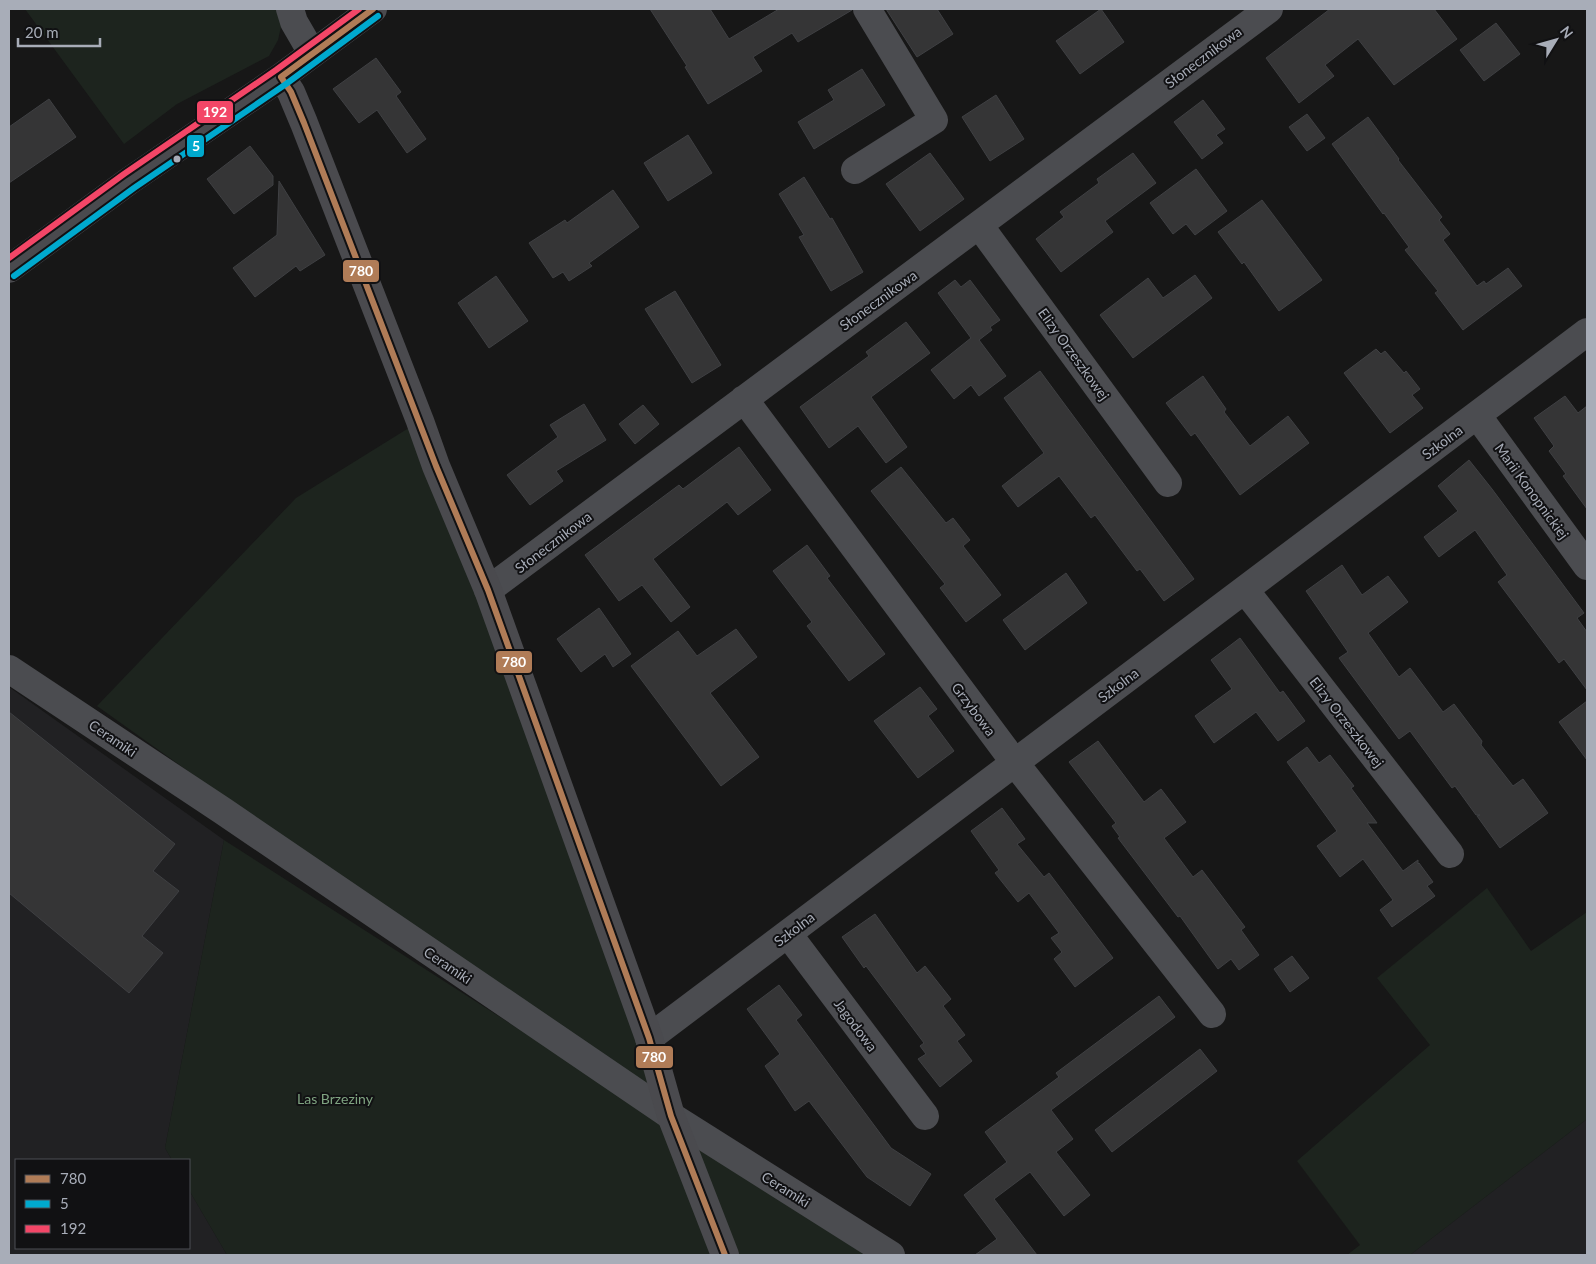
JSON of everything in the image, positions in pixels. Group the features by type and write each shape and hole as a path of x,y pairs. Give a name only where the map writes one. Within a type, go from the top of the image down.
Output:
{"street":[{"path":"290,9 294,22 312,53"},
{"path":"9,269 122,186 281,76 373,9"},
{"path":"855,170 934,120 867,9"},
{"name":"Słonecznikowa","path":"488,590 1269,9"},
{"path":"281,76 292,92 436,466 488,590 649,1038 671,1116 724,1255"},
{"name":"Elizy Orzeszkowej","path":"979,225 1168,483"},
{"name":"Szkolna","path":"649,1038 1587,332"},
{"name":"Grzybowa","path":"744,399 1014,763 1212,1014"},
{"name":"Marii Konopnickiej","path":"1477,416 1587,566"},
{"name":"Elizy Orzeszkowej","path":"1245,590 1450,854"},
{"name":"Ceramiki","path":"9,669 222,811 671,1116 891,1255"},
{"name":"Jagodowa","path":"788,934 925,1116"}],"shaded area":[{"path":"9,687 224,840 165,1148 171,1159 15,1159 15,1249 190,1249 190,1192 227,1255 9,1255"},
{"path":"1587,1119 1587,1255 1410,1255"}],"green space":[{"path":"25,9 277,9 282,22 278,40 269,56 177,104 124,144"},
{"path":"420,421 671,1116 97,706 296,498"},
{"name":"Las Brzeziny","path":"224,840 871,1255 227,1255 190,1192 190,1159 171,1159 165,1148"},
{"path":"1487,888 1531,951 1587,912 1587,1119 1410,1255 1347,1255 1360,1245 1297,1161 1430,1045 1377,978"}],"building":[{"path":"650,9 710,9 729,39 779,9 852,10 798,42 792,33 753,57 762,71 708,104 685,67 687,66"},
{"path":"886,9 937,9 953,34 917,57"},
{"path":"1101,9 1124,42 1080,74 1056,41"},
{"path":"1330,9 1434,9 1457,39 1394,85 1358,39 1325,65 1334,76 1299,103 1266,58"},
{"path":"1496,23 1520,54 1484,81 1460,50"},
{"path":"376,58 401,92 396,96 426,139 407,153 377,110 359,123 333,89"},
{"path":"862,69 885,105 814,149 798,122 834,100 828,90"},
{"path":"996,95 1024,139 990,161 962,117"},
{"path":"49,99 76,137 9,183 9,127"},
{"path":"1203,100 1225,129 1216,135 1223,143 1202,159 1174,122"},
{"path":"1307,114 1325,138 1307,151 1289,127"},
{"path":"1368,117 1442,217 1439,220 1450,234 1443,240 1477,286 1484,281 1486,284 1508,268 1522,286 1463,330 1435,293 1438,291 1405,250 1409,247 1332,144"},
{"path":"688,135 712,173 668,201 644,163"},
{"path":"250,146 273,176 273,185 234,214 207,179"},
{"path":"930,153 964,199 920,231 886,184"},
{"path":"1133,153 1156,183 1105,221 1113,232 1061,272 1036,239 1064,217 1060,212 1099,183 1097,179"},
{"path":"1196,169 1227,211 1195,235 1186,224 1173,234 1150,203"},
{"path":"804,177 830,219 832,218 863,272 831,291 799,237 804,235 779,194"},
{"path":"279,181 325,255 300,271 296,266 255,297 233,268 277,235"},
{"path":"613,190 639,227 589,263 592,266 569,281 563,272 553,278 529,243 565,220 567,223"},
{"path":"1262,200 1322,280 1279,311 1244,262 1242,264 1218,232"},
{"path":"1195,275 1212,298 1133,358 1100,315 1148,278 1163,298"},
{"path":"496,276 528,321 489,348 458,303"},
{"path":"955,280 961,287 970,280 1000,320 990,327 992,330 979,340 1006,376 979,396 971,385 954,399 931,370 971,338 938,293"},
{"path":"675,291 721,365 692,383 645,309"},
{"path":"906,322 930,353 871,397 907,447 886,463 858,426 829,448 800,407 869,356 866,352"},
{"path":"1376,349 1381,354 1385,351 1404,373 1406,371 1420,389 1412,395 1423,408 1390,433 1344,373"},
{"path":"1040,371 1194,579 1164,601 1140,569 1137,571 1095,515 1091,518 1059,476 1018,507 1002,486 1044,453 1004,398"},
{"path":"1203,376 1226,409 1224,412 1250,446 1288,416 1309,443 1240,495 1195,433 1191,436 1166,403"},
{"path":"1565,396 1578,413 1587,406 1587,509 1563,476 1566,474 1549,451 1554,446 1534,418"},
{"path":"584,404 606,440 556,471 563,481 530,505 507,475 558,437 550,425"},
{"path":"643,405 659,424 635,444 619,424"},
{"path":"739,447 771,490 738,515 727,502 653,559 690,607 671,622 642,585 619,601 585,555 679,485 683,489"},
{"path":"1469,460 1584,613 1577,618 1587,632 1587,690 1564,659 1559,663 1498,582 1507,575 1475,530 1439,557 1424,537 1458,511 1438,486"},
{"path":"901,467 946,523 953,518 970,540 963,546 1001,595 966,622 940,588 945,584 871,491"},
{"path":"807,545 830,576 827,578 885,654 849,681 807,626 812,622 773,571"},
{"path":"1342,565 1362,595 1388,576 1408,602 1368,633 1399,677 1410,668 1443,712 1454,704 1482,741 1481,745 1513,786 1523,779 1548,813 1500,848 1477,816 1480,815 1476,815 1455,786 1452,788 1410,731 1399,739 1339,658 1348,652 1306,591"},
{"path":"1066,573 1087,603 1025,650 1003,620"},
{"path":"599,608 631,654 613,667 605,654 581,672 557,639"},
{"path":"736,629 757,657 710,693 759,757 721,786 631,666 678,631 697,656"},
{"path":"1240,638 1280,693 1283,691 1305,721 1278,741 1256,712 1214,743 1195,716 1232,689 1211,660"},
{"path":"920,687 937,709 928,716 954,751 918,778 874,721"},
{"path":"1587,701 1587,760 1559,722"},
{"path":"9,712 175,844 153,871 179,891 142,936 163,953 129,993 9,893"},
{"path":"1098,741 1144,802 1161,789 1186,822 1164,838 1193,877 1202,870 1245,927 1241,930 1259,955 1239,970 1231,959 1218,969 1180,916 1178,917 1118,838 1120,837 1112,826 1116,823 1069,762"},
{"path":"1307,747 1319,763 1330,755 1354,786 1351,788 1377,823 1367,823 1403,871 1418,860 1418,864 1433,882 1427,886 1435,896 1392,927 1380,910 1393,900 1363,859 1340,877 1317,846 1337,831 1287,762"},
{"path":"1002,808 1025,839 1017,844 1044,877 1049,873 1113,958 1075,987 1054,959 1062,952 1051,938 1059,933 1029,893 1018,902 995,873 999,870 971,831"},
{"path":"875,914 917,973 925,966 951,999 943,1006 965,1035 957,1041 972,1061 940,1087 918,1059 926,1054 920,1046 924,1043 866,966 864,968 842,937"},
{"path":"1292,956 1309,978 1290,992 1274,969"},
{"path":"779,985 802,1015 796,1020 891,1148 931,1174 910,1206 867,1177 809,1101 795,1111 765,1066 780,1054 747,1009"},
{"path":"1159,996 1175,1017 1051,1110 1073,1139 1056,1152 1090,1195 1064,1216 1030,1172 994,1199 1037,1255 975,1255 997,1239 964,1195 1007,1162 985,1132 1059,1077 1056,1073"},
{"path":"1200,1049 1217,1071 1112,1152 1095,1130"}],"transit line":[{"name":"192","path":"9,258 124,174 276,70 359,9"},
{"name":"780","path":"281,77 373,9"},
{"name":"5","path":"14,276 134,188 286,84 378,16"},
{"name":"780","path":"281,77 291,92 304,123 436,466 488,590 649,1038 671,1116 725,1255"}]}
